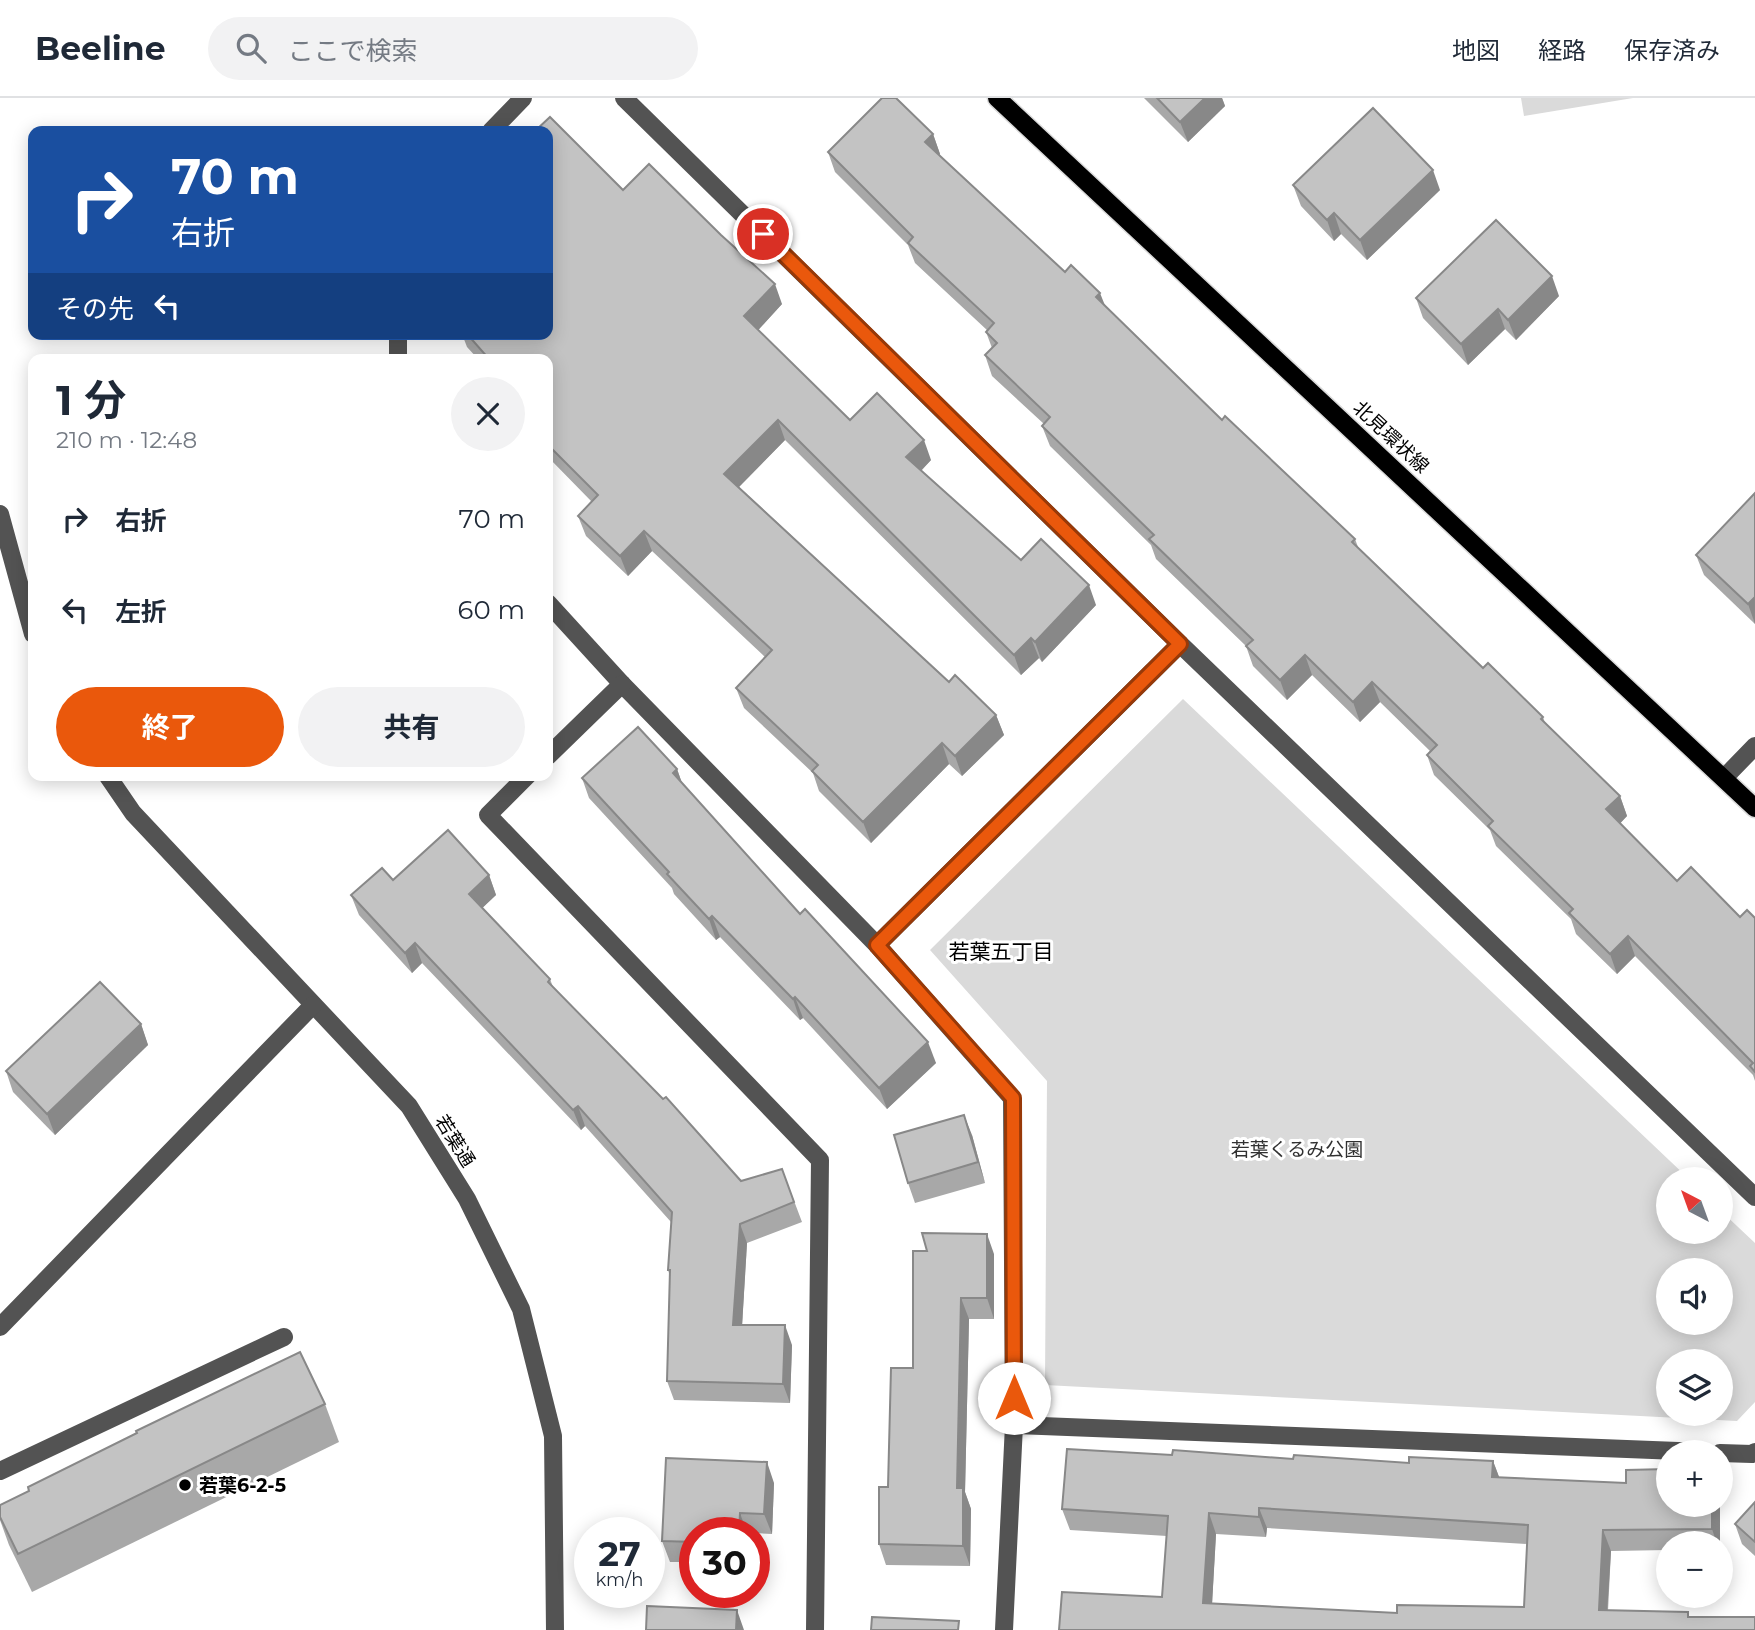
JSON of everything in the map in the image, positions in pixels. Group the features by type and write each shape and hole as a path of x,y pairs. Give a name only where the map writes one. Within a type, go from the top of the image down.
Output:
{"main road":[{"name":"北見環状線","path":"998,98 1755,807"}],"street":[{"path":"496,126 523,98"},
{"path":"624,98 1180,644 1755,1197"},
{"path":"0,514 28,616"},
{"path":"553,608 622,684 877,945 1013,1098 1014,1425 1004,1630"},
{"path":"877,945 1180,644"},
{"path":"553,751 622,684"},
{"path":"1724,778 1755,746"},
{"name":"若葉通","path":"111,781 133,813 409,1106 467,1199 521,1308 553,1436 555,1630"},
{"path":"522,781 488,815 820,1160 815,1630"},
{"path":"0,1326 313,1005"},
{"path":"0,1471 284,1337"},
{"path":"1014,1425 1656,1450"},
{"path":"1733,1453 1755,1452"}],"green space":[{"path":"1521,98 1633,98 1524,116"},
{"name":"若葉くるみ公園","path":"1183,699 1676,1167 1656,1167 1656,1244 1733,1244 1733,1222 1755,1243 1755,1402 1737,1421 1733,1421 1733,1349 1656,1349 1656,1417 1045,1385 1047,1081 930,950"}],"building":[{"path":"882,98 896,98 933,134 925,142 1065,272 1071,265 1100,293 1096,297 1222,420 1225,416 1355,539 1352,542 1483,668 1488,663 1543,717 1541,719 1620,796 1606,809 1677,881 1691,867 1740,917 1747,910 1755,918 1755,1072 1750,1066 1753,1063 1628,936 1610,954 1569,913 1573,909 1488,826 1493,821 1427,755 1437,745 1372,682 1353,702 1305,655 1280,680 1246,646 1253,640 1149,539 1154,535 1042,426 1050,417 985,355 997,343 986,332 994,323 908,243 913,237 828,152"},
{"path":"1157,98 1205,98 1180,122"},
{"path":"1373,108 1433,170 1360,240 1334,213 1327,220 1293,185"},
{"path":"550,117 623,190 649,164 775,284 744,316 850,420 877,393 924,440 906,457 1021,560 1041,539 1089,585 1035,642 1031,638 1014,655 778,420 724,474 949,682 955,675 996,715 955,756 942,743 863,822 812,771 818,765 736,688 772,650 644,531 620,556 578,516 598,495 553,450 553,354 485,354 472,340 553,340 553,126 540,126"},
{"path":"1496,220 1552,276 1508,320 1498,309 1461,344 1416,298"},
{"path":"1755,493 1755,597 1748,604 1696,555"},
{"path":"638,727 677,769 673,773 800,914 805,909 928,1042 879,1088 795,997 793,999 712,916 709,919 582,778"},
{"path":"448,830 489,875 469,894 550,979 548,982 663,1099 666,1097 741,1181 782,1169 794,1202 740,1224 733,1325 785,1325 783,1384 667,1381 668,1270 672,1212 578,1106 573,1110 415,943 405,953 351,895 382,868 393,880"},
{"path":"100,982 141,1024 47,1114 6,1071"},
{"path":"964,1115 978,1162 908,1183 894,1135"},
{"path":"922,1233 987,1234 987,1298 961,1298 957,1488 963,1488 963,1546 879,1544 879,1487 888,1487 891,1368 913,1368 913,1251 927,1251"},
{"path":"300,1352 325,1404 18,1554 0,1517 0,1505 29,1491 28,1487 137,1433 136,1431"},
{"path":"1067,1449 1172,1455 1173,1450 1293,1459 1294,1455 1409,1463 1409,1457 1493,1461 1492,1477 1626,1483 1626,1470 1656,1469 1656,1517 1712,1517 1712,1529 1603,1530 1599,1610 1688,1612 1688,1617 1755,1617 1755,1630 1059,1630 1062,1592 1162,1597 1168,1516 1062,1509","holes":["1259,1508 1528,1525 1524,1607 1397,1605 1397,1613 1203,1603 1209,1513 1259,1517"]},
{"path":"666,1458 767,1462 764,1514 740,1513 740,1517 679,1517 679,1542 665,1541 663,1517"},
{"path":"1755,1502 1755,1542 1735,1524"},
{"path":"647,1608 737,1610 736,1630 646,1630"},
{"path":"872,1617 959,1621 958,1630 871,1630"}],"place":[{"name":"若葉6-2-5","path":"185,1485"}],"district":[{"name":"若葉五丁目","path":"1001,951"}],"route":[{"path":"763,234 1180,644 877,945 1013,1098 1014,1398"}]}
